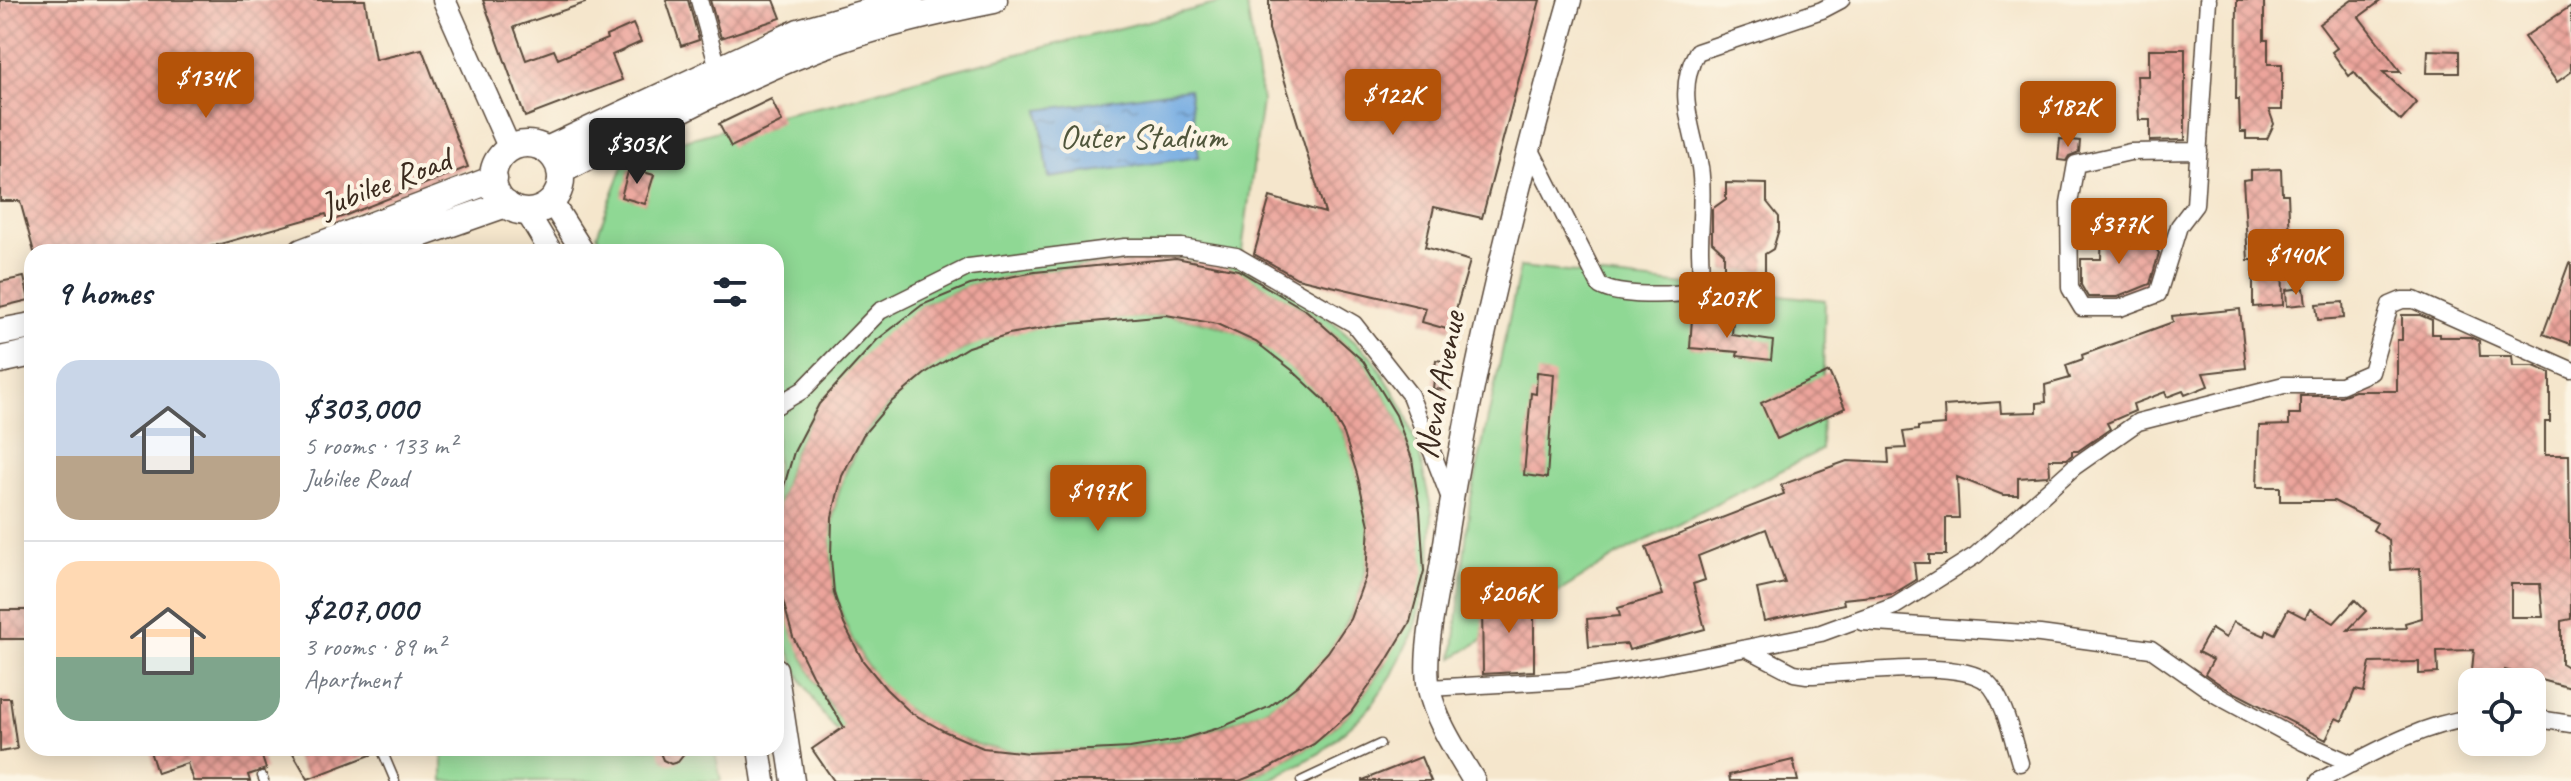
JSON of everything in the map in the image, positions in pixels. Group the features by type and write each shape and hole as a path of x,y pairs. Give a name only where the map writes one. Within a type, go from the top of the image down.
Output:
{"main road":[{"path":"444,0 510,149"},
{"path":"553,161 718,68 799,32 910,0"},
{"path":"553,161 841,39 945,10 994,0"},
{"name":"Neval Avenue","path":"1474,781 1442,725 1429,688 1427,661 1451,501 1483,336 1529,146 1570,0"},
{"path":"397,244 528,206 558,192 553,161 529,144 510,149 498,161 494,179 497,193 528,206 573,244"},
{"name":"Jubilee Road","path":"323,244 494,179"},
{"path":"528,206 547,244"},
{"path":"0,332 24,328"},
{"path":"0,360 24,355"},
{"path":"784,722 793,781"},
{"path":"760,756 764,781"}],"street":[{"path":"699,0 718,68"},
{"path":"1529,146 1600,286 1611,292 1623,293 1694,291 1701,273 1700,169 1688,124 1685,85 1688,67 1697,52 1822,10 1841,0"},
{"path":"2199,151 2130,152 2076,164 2069,203 2070,288 2082,308 2120,308 2158,294 2179,226 2195,205 2199,151 2208,0"},
{"path":"784,401 803,390 880,311 969,267 1125,247 1182,247 1236,256 1354,324 1410,395 1451,501"},
{"path":"1429,688 1568,680 1821,633 1895,606 1976,555 2074,467 2138,422 2284,385 2341,385 2371,372 2390,305 2402,300 2414,300 2571,370"},
{"path":"1853,621 2040,634 2151,649 2218,696 2303,742 2352,764"},
{"path":"1746,648 1794,673 1807,675 1938,669 1967,673 1986,681 1998,696 2020,763"},
{"path":"2319,781 2381,749 2458,720"},
{"path":"2546,720 2571,724"}],"lane":[{"path":"1301,781 1380,744"},
{"path":"384,756 395,781"}],"green space":[{"name":"Outer Stadium","path":"1231,0 1246,0 1262,101 1240,266 1308,301 1372,357 1402,405 1418,449 1432,512 1430,569 1414,629 1392,675 1367,711 1320,753 1268,781 1239,781 1314,744 1351,712 1384,665 1420,511 1412,459 1396,415 1363,361 1307,311 1238,271 1176,258 1035,272 970,285 922,305 819,404 794,452 784,486 784,244 602,244 597,235 627,156"},
{"path":"1520,267 1825,300 1821,450 1618,555 1453,658 1470,503"},
{"path":"1166,315 1223,328 1255,342 1312,387 1337,422 1354,461 1369,528 1363,580 1343,629 1312,671 1272,705 1188,737 1111,749 1019,751 978,745 935,727 903,706 878,681 853,641 837,598 831,554 834,512 846,472 866,434 893,400 927,371 988,339 1037,327"},
{"path":"784,601 795,638 822,694 839,718 877,757 861,757 823,715 801,679 784,640"},
{"path":"443,756 716,756 721,781 443,781"}],"water":[{"path":"1189,89 1199,157 1049,178 1039,110"}],"building":[{"path":"0,0 365,0 375,60 422,49 468,167 329,222 326,214 220,244 32,244 20,201 0,201"},
{"path":"483,0 585,0 585,3 514,27 526,60 554,50 558,59 607,39 606,36 633,24 641,42 612,55 622,80 525,117"},
{"path":"666,0 688,0 699,40 681,46"},
{"path":"710,0 774,0 781,18 721,38"},
{"path":"1269,0 1540,0 1482,218 1434,207 1425,247 1470,261 1450,330 1422,322 1426,308 1297,278 1254,254 1270,197 1325,213 1269,29"},
{"path":"2237,0 2264,0 2264,40 2268,40 2268,64 2282,64 2282,110 2269,110 2274,124 2267,139 2246,139 2246,132 2240,132 2239,99 2236,99"},
{"path":"2352,0 2382,0 2359,17 2401,72 2383,72 2417,103 2401,121 2354,72 2349,76 2332,52 2337,48 2319,24"},
{"path":"2571,6 2571,72 2557,82 2524,37"},
{"path":"2149,49 2185,49 2185,140 2150,141 2150,120 2139,120 2137,76 2149,76"},
{"path":"2428,50 2459,51 2459,73 2427,73"},
{"path":"771,99 782,122 731,147 719,124"},
{"path":"2060,139 2080,141 2079,152 2069,156 2066,161 2058,160"},
{"path":"629,168 654,175 645,204 621,197"},
{"path":"2281,169 2282,194 2288,194 2290,240 2282,240 2283,305 2253,307 2253,260 2248,260 2243,180 2251,179 2251,170"},
{"path":"1726,183 1767,184 1767,202 1779,217 1779,229 1773,249 1765,254 1765,272 1724,271 1724,253 1712,242 1712,209 1726,199"},
{"path":"2102,232 2140,233 2140,239 2151,243 2159,253 2150,284 2118,297 2088,297 2081,285 2081,259 2101,259"},
{"path":"1176,258 1238,270 1307,311 1363,361 1396,415 1412,459 1420,511 1424,571 1410,622 1384,665 1351,712 1314,744 1239,781 834,781 812,749 844,727 793,637 784,604 784,486 794,452 819,404 877,340 922,305 970,285 1035,272","holes":["1166,315 1217,324 1256,342 1325,401 1344,434 1369,525 1366,575 1350,619 1328,652 1298,685 1269,707 1222,727 1179,740 1130,748 1029,753 983,748 944,731 910,712 886,689 863,661 844,624 834,593 831,558 832,517 842,476 863,435 890,403 927,372 968,347 1009,334 1061,325"]},
{"path":"2571,264 2571,344 2543,334"},
{"path":"24,277 24,301 0,307 0,282"},
{"path":"2304,288 2306,304 2287,306 2286,290"},
{"path":"2343,302 2344,318 2318,320 2316,304"},
{"path":"2240,309 2246,368 2203,373 2208,386 2185,395 2183,391 2167,397 2165,392 2133,404 2135,411 2107,423 2110,429 2078,451 2072,451 2067,459 2049,459 2050,474 2047,476 2018,478 2018,495 2003,495 1957,477 1959,518 1946,518 1946,555 1929,555 1929,563 1914,563 1916,580 1893,594 1843,599 1844,604 1764,621 1757,589 1785,583 1766,529 1698,556 1705,580 1693,584 1705,629 1629,650 1627,644 1589,647 1587,619 1620,616 1618,608 1663,595 1646,547 1784,494 1781,485 1847,461 1889,463 1888,449 1906,448 1903,432 1918,430 1918,427 1945,425 1944,406 2000,402 2001,413 2037,412 2037,403 2046,402 2045,385 2070,378 2066,365 2083,359 2082,355 2173,322 2172,316"},
{"path":"2402,315 2420,315 2432,320 2432,334 2439,334 2439,337 2470,337 2479,341 2480,356 2512,356 2513,366 2534,366 2550,373 2550,422 2545,422 2545,455 2569,455 2571,619 2561,621 2561,663 2571,669 2571,688 2546,681 2546,668 2472,668 2474,650 2437,651 2438,673 2419,674 2419,662 2370,663 2364,692 2355,690 2342,721 2336,718 2326,740 2205,674 2213,660 2198,652 2211,629 2226,638 2233,622 2265,636 2267,630 2275,634 2288,609 2305,618 2310,609 2334,623 2355,600 2366,611 2348,630 2406,628 2405,623 2422,618 2420,568 2391,570 2389,540 2373,530 2377,523 2334,501 2280,501 2280,487 2257,487 2259,426 2289,425 2289,414 2300,414 2300,396 2397,391 2397,340 2402,340","holes":["2511,584 2540,584 2543,617 2511,617"]},
{"path":"1692,318 1733,321 1732,335 1773,341 1771,360 1737,356 1738,352 1690,348"},
{"path":"1436,360 1451,362 1448,390 1433,389"},
{"path":"1537,372 1554,374 1547,478 1524,475 1531,393 1536,394"},
{"path":"1829,372 1845,408 1777,439 1761,403"},
{"path":"1534,593 1534,671 1483,674 1482,606 1499,605 1499,594"},
{"path":"0,610 24,610 24,639 0,639"},
{"path":"0,698 10,698 17,749 0,752"},
{"path":"152,756 262,756 266,769 248,775 250,781 193,781 187,763 157,773"},
{"path":"295,756 368,756 308,779"},
{"path":"661,756 683,756 671,764"},
{"path":"1421,757 1431,781 1363,781 1363,780"},
{"path":"1793,760 1798,781 1730,781 1729,775"}]}
